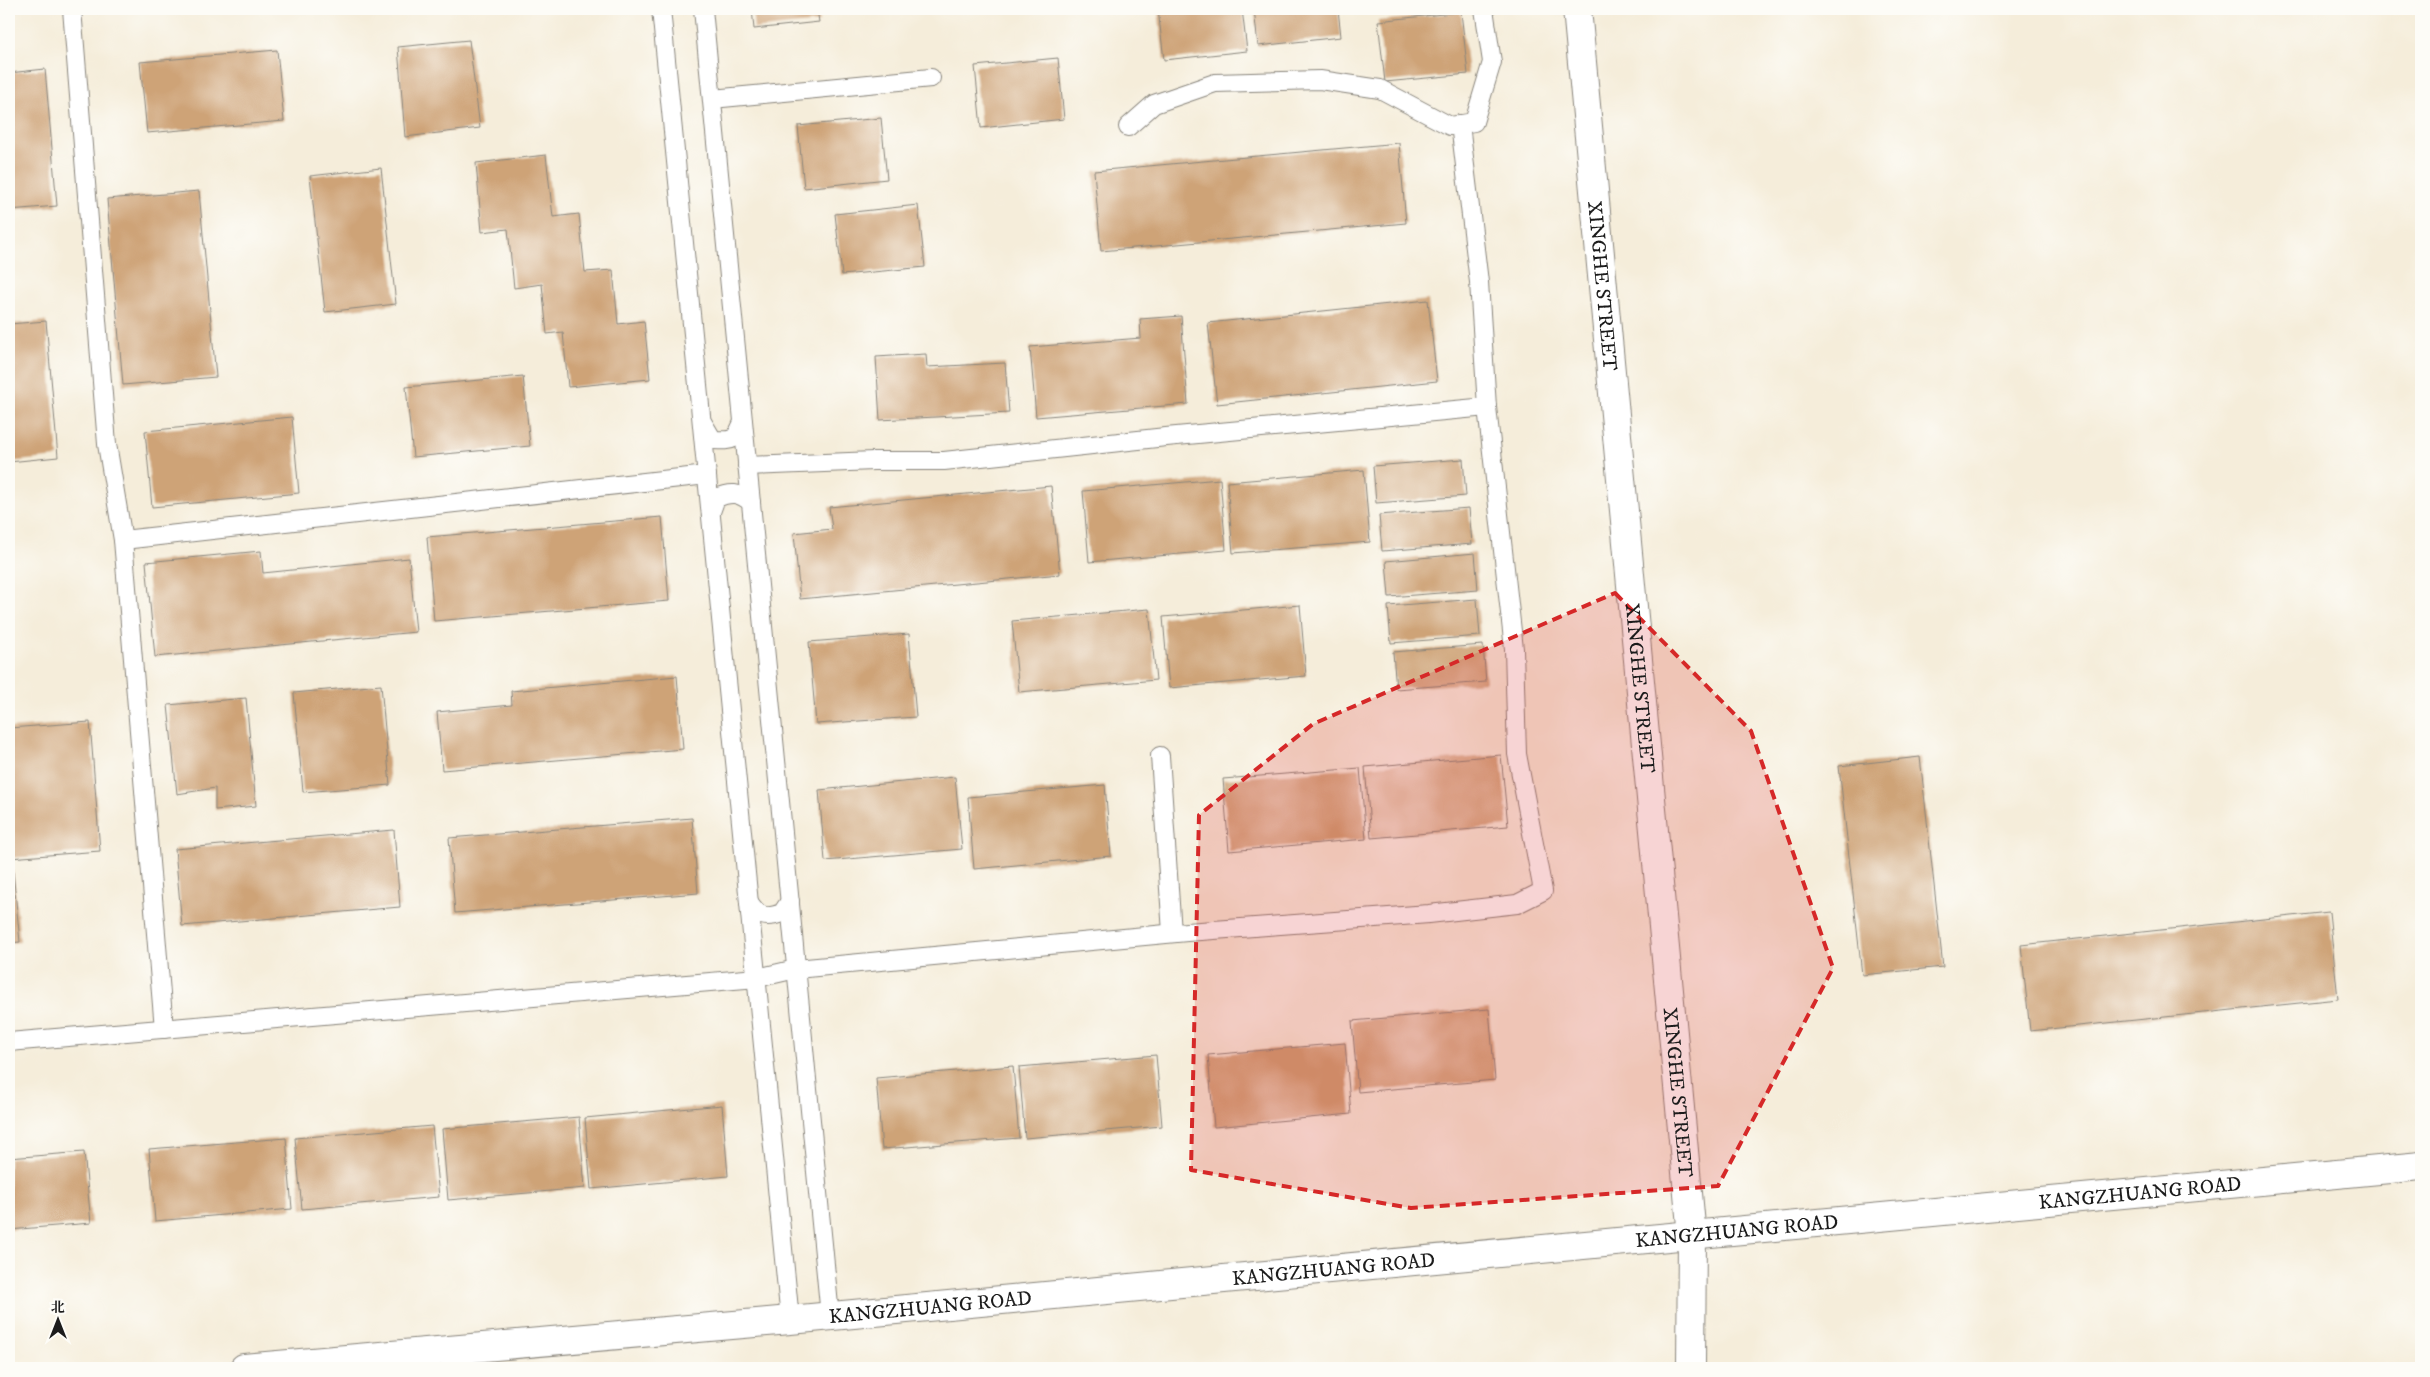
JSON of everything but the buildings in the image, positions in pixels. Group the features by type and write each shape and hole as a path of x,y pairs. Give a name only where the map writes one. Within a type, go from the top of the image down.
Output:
{"street":[{"name":"XINGHE STREET","path":"1577,9 1692,1236 1691,1368"},
{"name":"KANGZHUANG ROAD","path":"244,1368 790,1320 2421,1166"}],"lane":[{"path":"72,9 107,444 123,540 164,1029"},
{"path":"661,9 790,1320"},
{"path":"703,9 830,1316"},
{"path":"1128,127 1154,104 1215,83 1320,80 1380,89 1450,126 1474,122 1492,62 1484,9"},
{"path":"712,99 931,78"},
{"path":"9,1042 757,978 796,968 1172,933 1429,914 1508,906 1517,904 1543,891 1517,754 1514,649 1487,407 1479,282 1460,124"},
{"path":"747,466 874,461 944,461 1166,437 1487,407"},
{"path":"702,422 713,440 730,441 737,437 743,422"},
{"path":"123,540 707,475"},
{"path":"711,512 716,498 731,492 742,495 751,502"},
{"path":"1160,756 1172,933"},
{"path":"749,902 757,914 764,917 782,914 790,901"}],"highlighted area":[{"path":"1615,593 1751,731 1833,968 1718,1186 1411,1208 1191,1170 1199,815 1313,724"}]}
